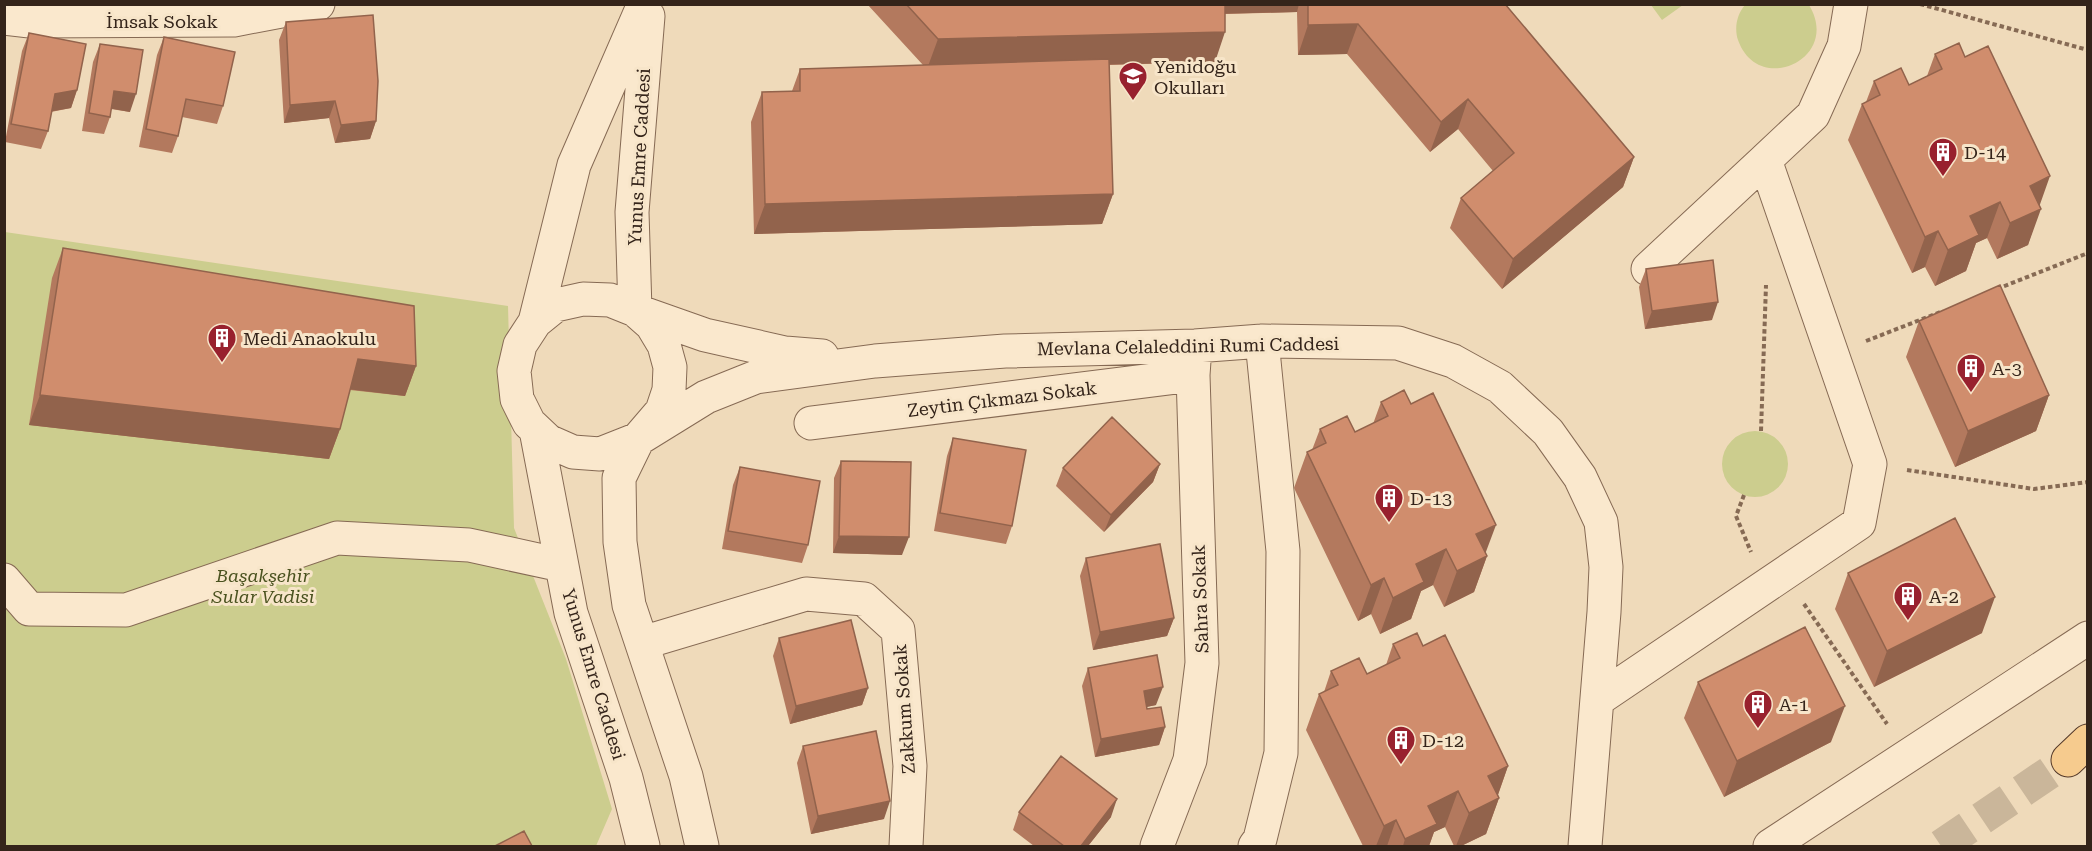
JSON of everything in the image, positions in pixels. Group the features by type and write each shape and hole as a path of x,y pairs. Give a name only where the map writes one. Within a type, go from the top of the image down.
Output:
{"street":[{"name":"İmsak Sokak","path":"4,18 30,21 234,20 318,4"},
{"name":"Yunus Emre Caddesi","path":"535,322 574,165 644,4"},
{"name":"Yunus Emre Caddesi","path":"635,310 633,212 649,4"},
{"path":"1648,269 1813,115 1844,46 1851,4"},
{"path":"1597,700 1859,523 1870,464 1765,160"},
{"name":"Yunus Emre Caddesi","path":"638,439 600,454 573,452 548,441 529,423 517,399 514,371 520,345 535,322 556,305 583,299 610,300 635,310 652,325 664,345 670,367 669,390 662,411 638,439 619,478 620,542 629,605 686,776 702,846"},
{"name":"Mevlana Celaleddini Rumi Caddesi","path":"635,310 705,335 785,352 875,361"},
{"name":"Mevlana Celaleddini Rumi Caddesi","path":"638,439 706,397 756,377 875,361 1005,351 1194,360 1262,341 1398,344 1453,361 1500,387 1548,432 1580,477 1600,522 1606,567 1585,846"},
{"path":"1255,846 1260,839 1281,753 1283,551 1262,341"},
{"name":"Zeytin Çıkmazı Sokak","path":"811,423 1194,360"},
{"name":"Sahra Sokak","path":"1157,846 1190,760 1202,663 1194,360"},
{"name":"Yunus Emre Caddesi","path":"536,430 571,613 626,778 643,846"},
{"path":"4,580 29,609 126,610 337,538 469,545 561,565"},
{"name":"Zakkum Sokak","path":"642,643 806,594 864,599 898,630 910,766 906,846"},
{"path":"1770,846 2088,638"}],"path":[{"path":"1920,4 2088,50"},
{"path":"1988,293 2088,253"},
{"path":"1761,431 1767,275 1802,269"},
{"path":"1832,355 1943,311"},
{"path":"1870,464 2034,489 2088,482"},
{"path":"1744,495 1736,516 1749,550 1778,578 1908,756"}],"green space":[{"path":"1651,5 1683,5 1662,20"},
{"path":"1745,5 1809,5 1816,24 1815,41 1806,55 1793,64 1778,68 1762,66 1748,57 1738,40 1736,31 1738,17"},
{"name":"Başakşehir Sular Vadisi","path":"5,232 508,306 514,528 566,659 612,809 596,846 5,846"},
{"path":"1749,431 1761,431 1773,436 1783,446 1788,464 1786,477 1773,492 1761,497 1749,497 1737,492 1727,482 1722,470 1722,458 1727,446 1737,436"}],"building":[{"path":"906,4 1225,4 1225,32 938,39"},
{"path":"1308,4 1505,4 1634,157 1513,259 1461,198 1514,153 1468,99 1441,122 1358,24 1308,25"},
{"path":"373,15 378,81 376,121 341,125 335,101 290,105 286,22"},
{"path":"29,33 86,44 77,90 55,94 48,131 11,124"},
{"path":"164,37 235,52 223,106 186,99 178,136 146,129"},
{"name":"D-14","path":"1959,43 1965,57 1988,46 2050,176 2030,186 2041,209 2010,223 2000,202 1970,216 1979,235 1948,250 1938,231 1925,237 1862,104 1880,95 1874,81 1901,68 1909,85 1942,69 1935,54"},
{"path":"100,44 143,50 136,94 114,91 110,117 89,113"},
{"path":"1109,59 1113,194 765,204 762,92 800,91 800,69"},
{"name":"Medi Anaokulu","path":"63,248 414,306 416,366 358,359 340,429 40,395"},
{"path":"1713,260 1718,302 1652,311 1646,269"},
{"path":"2000,285 2049,395 1968,431 1919,321"},
{"name":"D-13","path":"1404,390 1411,404 1433,393 1496,525 1476,534 1487,556 1457,571 1446,549 1416,564 1424,582 1393,598 1384,578 1371,585 1307,452 1326,443 1320,429 1347,416 1355,432 1388,416 1381,402"},
{"path":"1112,417 1160,464 1111,515 1063,468"},
{"path":"953,438 1026,450 1012,526 940,513"},
{"path":"841,461 911,462 909,537 839,536"},
{"path":"740,467 820,481 808,545 728,531"},
{"path":"1955,518 1995,597 1887,651 1848,573"},
{"path":"1160,544 1174,618 1100,632 1086,558"},
{"path":"851,620 868,688 796,706 779,638"},
{"path":"1805,627 1845,706 1737,761 1698,682"},
{"name":"D-12","path":"1417,633 1423,646 1445,635 1508,766 1488,776 1499,798 1469,813 1458,791 1428,806 1437,824 1405,839 1396,820 1384,826 1319,694 1338,685 1331,671 1359,658 1367,674 1400,658 1393,644"},
{"path":"1157,655 1163,687 1144,691 1147,709 1161,707 1165,727 1101,739 1088,668"},
{"path":"876,731 890,801 818,816 803,746"},
{"path":"1061,756 1117,799 1081,846 1064,846 1019,812"},
{"path":"524,831 532,846 495,846"}],"tunnel":[{"path":"1941,846 2068,760"}],"place":[{"name":"Yenidoğu Okulları","path":"1133,102"},
{"name":"D-14","path":"1943,178"},
{"name":"Medi Anaokulu","path":"222,364"},
{"name":"A-3","path":"1971,394"},
{"name":"D-13","path":"1389,524"},
{"name":"A-2","path":"1908,622"},
{"name":"A-1","path":"1758,730"},
{"name":"D-12","path":"1401,766"}]}
